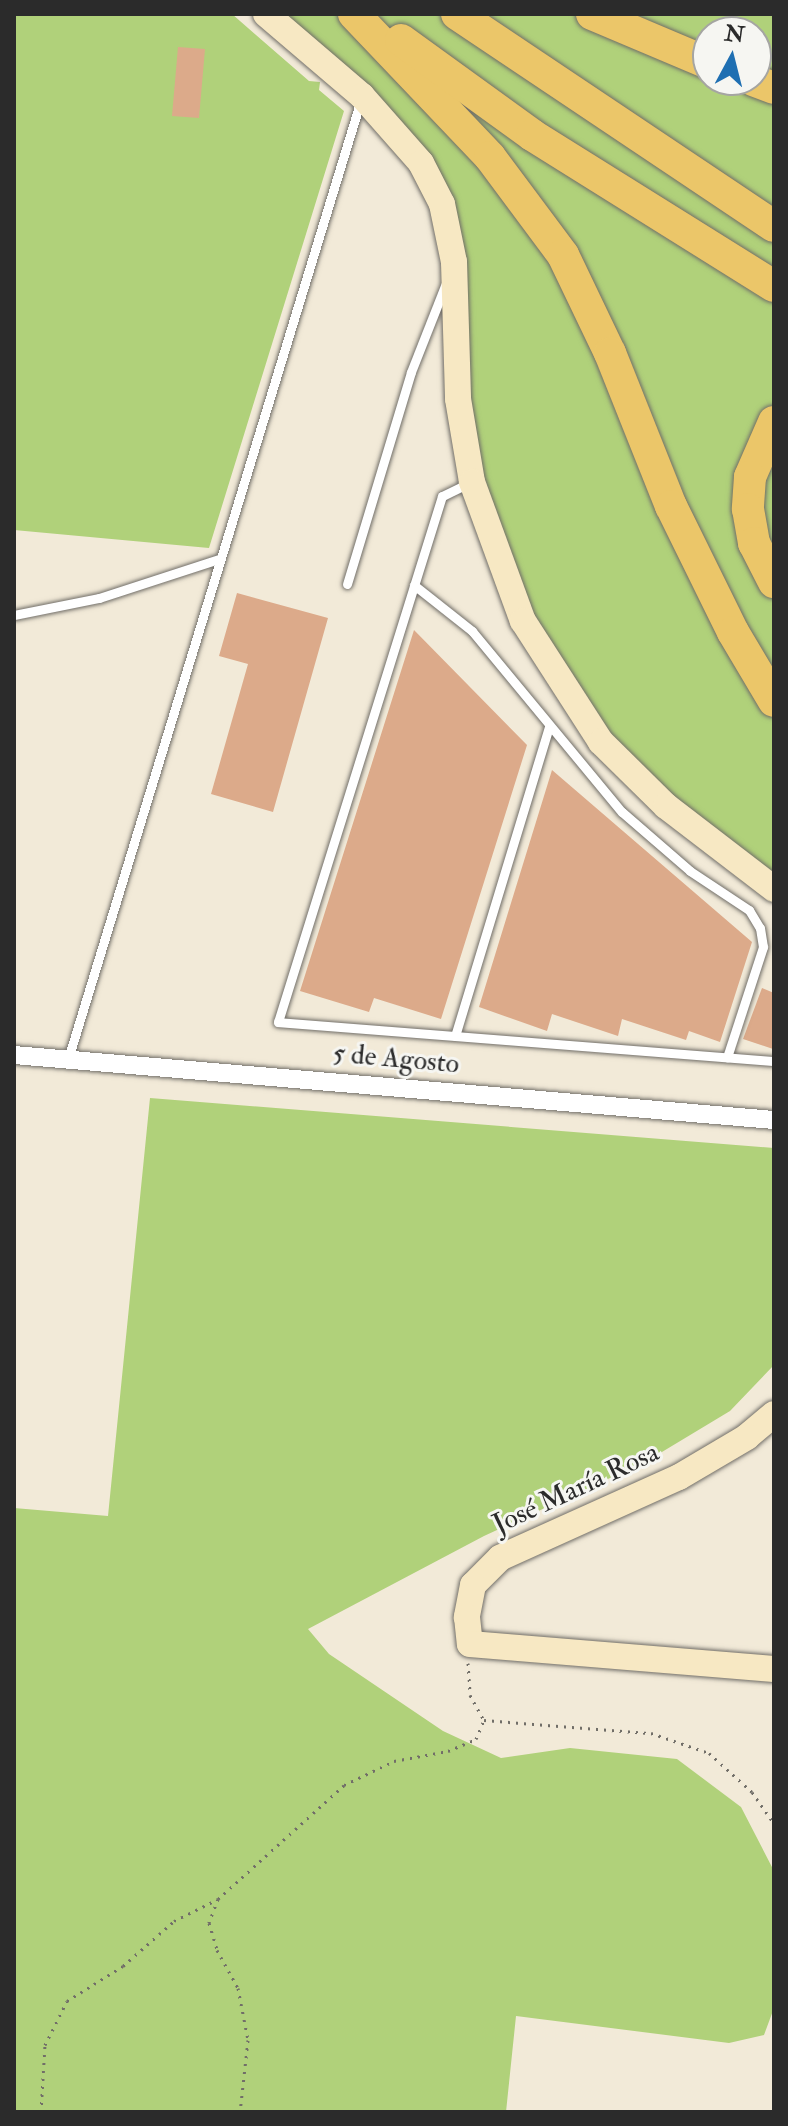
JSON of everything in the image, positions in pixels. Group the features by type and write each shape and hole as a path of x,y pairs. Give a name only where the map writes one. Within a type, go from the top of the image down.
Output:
{"highway":[{"path":"354,14 490,157 563,255 610,353 671,506 733,632 774,701"},
{"path":"367,14 532,135 774,286"},
{"path":"457,14 774,226"},
{"path":"592,14 692,56"},
{"path":"774,422 750,477 748,509 754,543 774,582"}],"main road":[{"path":"266,14 362,96 421,163 442,204 454,262 458,399 472,482 523,621 601,742 666,806 774,889"},
{"name":"José María Rosa","path":"470,1644 468,1600 482,1573 500,1558 691,1470 774,1414"},
{"path":"470,1644 774,1669"}],"street":[{"name":"5 de Agosto","path":"14,1055 774,1120"}],"lane":[{"path":"68,1059 362,96"},
{"path":"347,584 411,372 454,262"},
{"path":"472,482 442,496 278,1022 774,1061"},
{"path":"14,615 99,598 219,559"},
{"path":"414,585 472,631 622,812 690,871 749,910 760,928 763,947 727,1057"},
{"path":"455,1036 549,726"}],"path":[{"path":"470,1644 470,1695 484,1720"},
{"path":"484,1720 651,1733 709,1753 752,1792 774,1823"},
{"path":"41,2112 45,2045 67,2001 123,1966 174,1921 218,1899 344,1785 394,1761 448,1751 476,1739 484,1720"},
{"path":"218,1899 209,1923 217,1950 238,1988 248,2040 246,2098 240,2112"},
{"path":"774,2072 774,2088"}],"green space":[{"path":"14,14 232,14 309,81 320,82 319,90 344,111 209,548 14,530"},
{"path":"266,14 774,14 774,889 601,742 495,555 455,314 421,163"},
{"path":"150,1098 774,1148 774,1365 730,1411 647,1461 484,1536 308,1629 329,1654 443,1731 501,1758 570,1748 677,1759 741,1807 774,1871 774,2008 764,2035 729,2043 516,2016 506,2112 14,2112 14,1508 108,1516"}],"building":[{"path":"178,47 205,49 199,118 172,116"},
{"path":"237,593 328,618 273,812 211,794 248,664 219,656"},
{"path":"414,630 527,745 441,1019 374,998 369,1012 300,991"},
{"path":"552,770 752,942 720,1042 689,1031 686,1040 622,1019 618,1036 552,1014 547,1031 479,1007"},
{"path":"762,988 774,993 773,1049 743,1039"}]}
